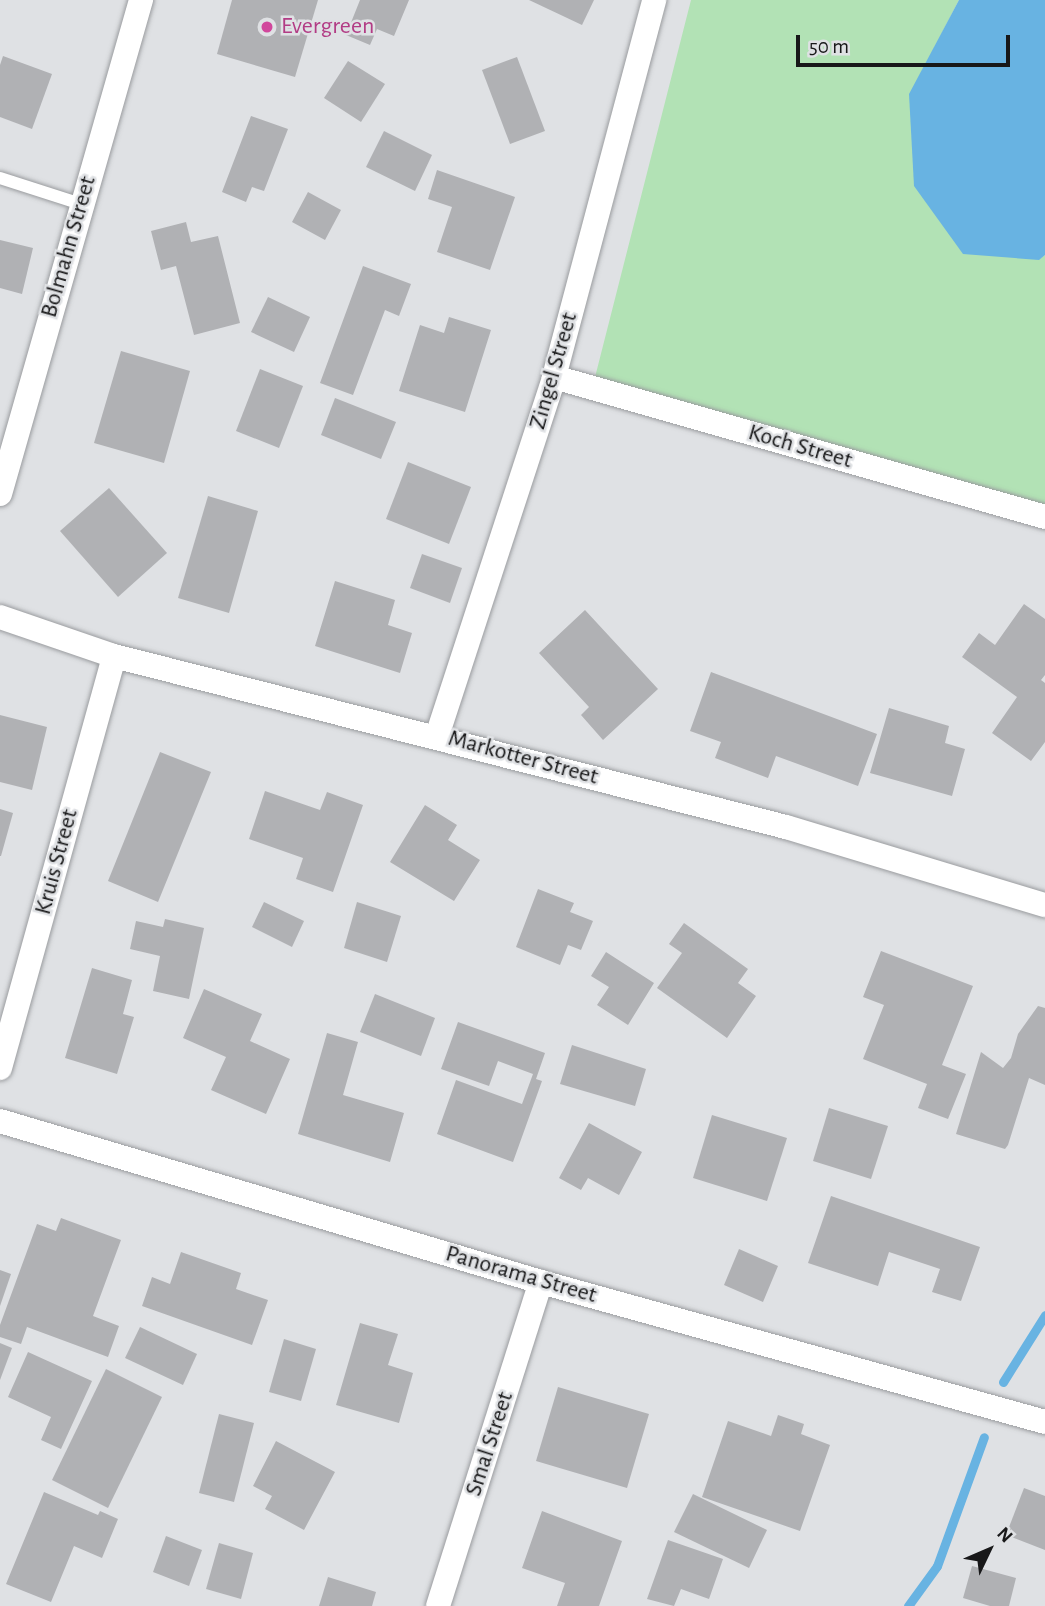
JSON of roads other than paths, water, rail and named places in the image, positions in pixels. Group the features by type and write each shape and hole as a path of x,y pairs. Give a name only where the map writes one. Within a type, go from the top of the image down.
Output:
{"street":[{"name":"Bolmahn Street","path":"0,494 141,0"},
{"name":"Zingel Street","path":"437,736 554,377 654,0"},
{"name":"Koch Street","path":"554,377 1045,517"},
{"name":"Markotter Street","path":"0,617 114,656 437,736 786,827 1045,905"},
{"name":"Kruis Street","path":"0,1068 114,656"},
{"name":"Panorama Street","path":"0,1121 541,1282 1045,1422"},
{"name":"Smal Street","path":"438,1606 541,1282"}],"lane":[{"path":"0,178 81,204"}],"water":[{"path":"959,0 1045,0 1045,255 1039,260 963,254 914,186 909,94"}],"waterway":[{"path":"1003,1382 1045,1315"},
{"path":"908,1606 937,1566 984,1437"}],"place":[{"name":"Evergreen","path":"267,27"}]}
